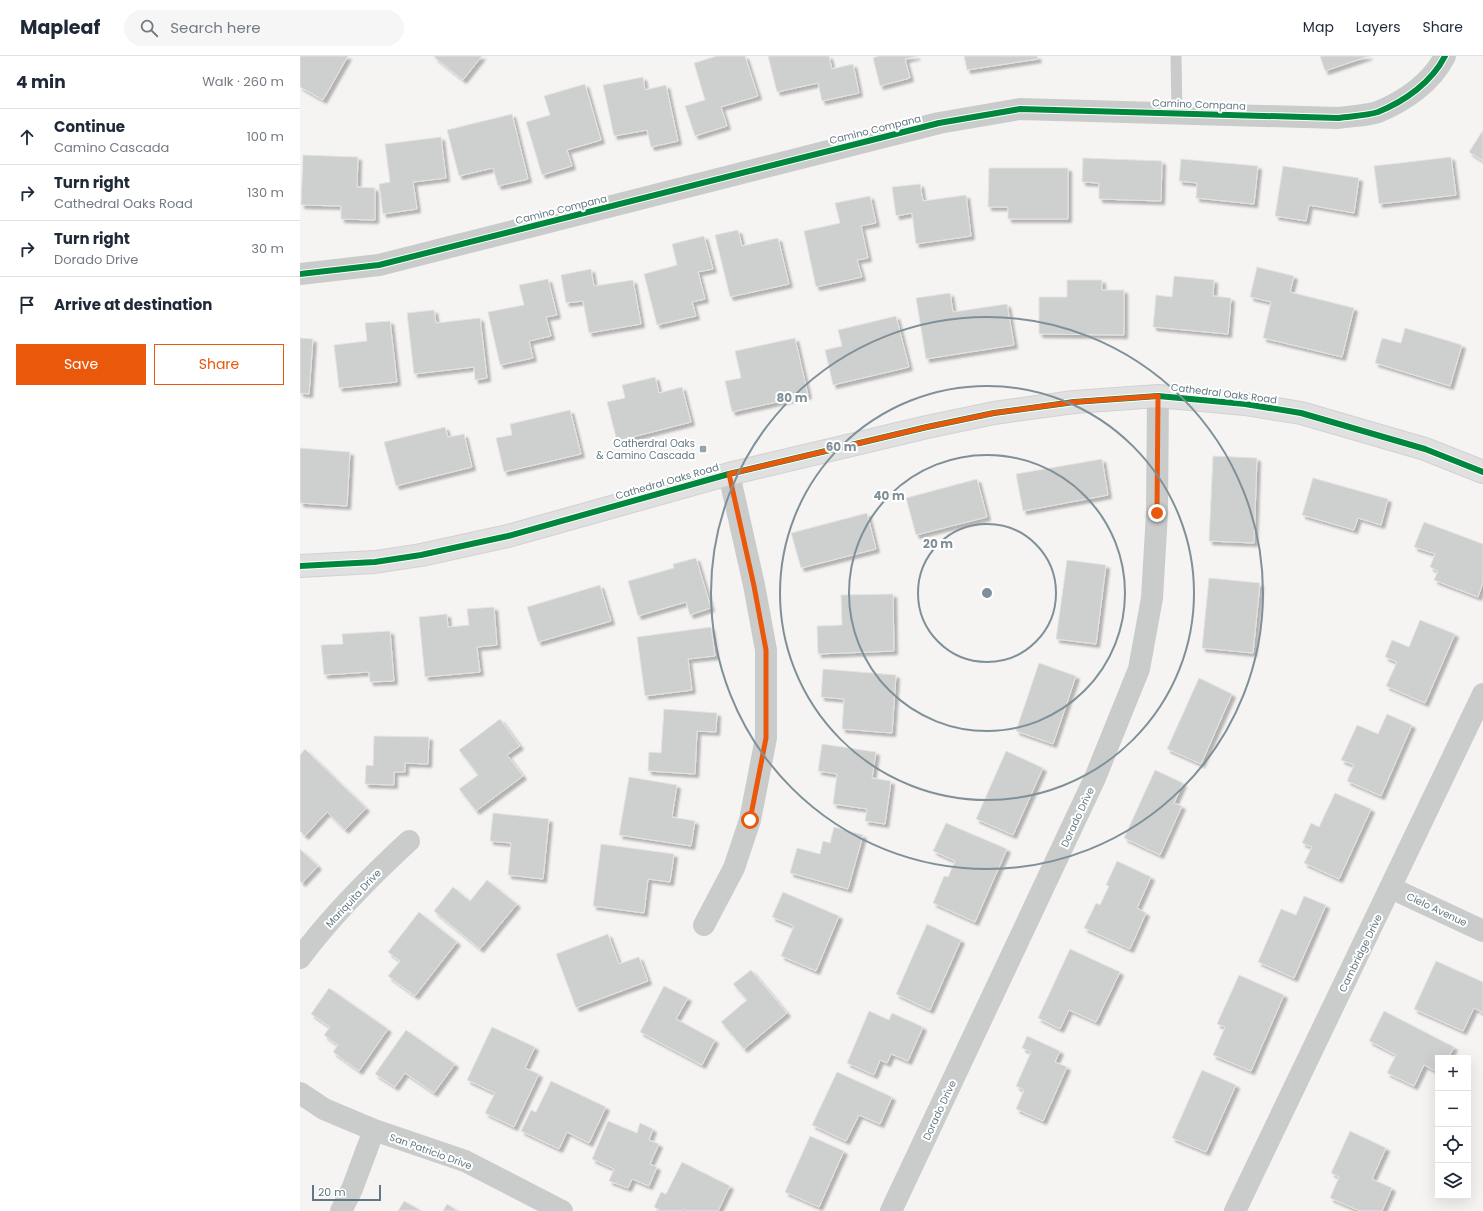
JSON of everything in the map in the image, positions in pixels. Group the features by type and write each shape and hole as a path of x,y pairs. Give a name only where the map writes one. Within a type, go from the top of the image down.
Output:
{"main road":[{"name":"Cathedral Oaks Road","path":"300,566 375,562 421,555 508,536 729,474 927,427 994,413 1074,402 1158,396 1245,404 1301,413 1425,449 1483,472"}],"street":[{"name":"Camino Compana","path":"300,274 379,265 939,123 1020,110 1338,118 1377,112 1412,95 1440,67 1445,56"},
{"name":"Dorado Drive","path":"891,1211 1095,778 1139,669 1152,598 1157,513 1158,396"},
{"path":"704,925 734,868 750,820 766,738 766,650 754,586 729,474"},
{"name":"Cambridge Drive","path":"1235,1211 1483,694"},
{"name":"Mariquita Drive","path":"300,958 373,875 409,841"},
{"name":"Cielo Avenue","path":"1391,888 1483,931"},
{"name":"San Patricio Drive","path":"300,1093 324,1109 374,1130 465,1161 562,1211"},
{"path":"340,1211 352,1189 374,1130"}],"lane":[{"path":"1176,56 1176,114"}],"building":[{"path":"300,56 348,56 323,100 300,87"},
{"path":"482,56 463,80 434,57"},
{"path":"717,56 745,56 758,96 721,107 727,126 695,136 685,106 705,100 694,63"},
{"path":"768,56 829,56 832,69 853,64 859,93 822,101 818,83 777,92"},
{"path":"879,56 917,56 905,59 910,78 880,86 873,58"},
{"path":"964,56 1037,56 1038,59 967,70"},
{"path":"1320,56 1369,56 1325,71"},
{"path":"643,77 645,90 666,85 678,141 651,147 647,130 614,136 603,85"},
{"path":"585,84 601,140 567,150 572,166 542,175 526,122 550,115 544,96"},
{"path":"512,114 528,179 498,186 493,168 459,176 447,130"},
{"path":"1483,130 1483,161 1469,152"},
{"path":"441,137 446,178 413,182 417,209 383,214 379,184 390,182 385,144"},
{"path":"303,155 358,157 357,187 375,188 375,220 341,219 341,206 301,205"},
{"path":"1451,157 1456,195 1379,204 1374,166"},
{"path":"1083,158 1162,161 1161,201 1099,199 1099,183 1082,182"},
{"path":"1181,159 1258,166 1254,204 1196,198 1197,183 1179,181"},
{"path":"1283,166 1359,178 1354,213 1309,205 1306,221 1275,216"},
{"path":"989,168 1068,168 1068,219 1008,219 1008,207 988,207"},
{"path":"920,184 923,201 966,195 971,236 916,244 912,213 896,216 892,187"},
{"path":"870,196 876,223 861,226 868,258 857,260 862,277 816,287 804,231 840,223 835,203"},
{"path":"738,230 742,246 778,238 789,284 730,297 715,235"},
{"path":"704,236 713,269 698,272 705,299 692,302 696,316 657,325 644,274 677,265 672,244"},
{"path":"1257,267 1294,276 1290,292 1354,308 1342,357 1263,338 1271,302 1250,297"},
{"path":"591,269 594,286 633,280 641,324 589,333 583,301 566,303 561,275"},
{"path":"1174,276 1214,280 1213,296 1231,298 1228,334 1153,327 1156,295 1172,297"},
{"path":"548,279 557,315 546,317 551,336 529,341 533,358 500,365 488,312 524,305 519,285"},
{"path":"1067,280 1102,280 1102,290 1124,290 1124,335 1039,334 1039,297 1067,297"},
{"path":"950,293 953,312 1007,304 1014,345 926,359 916,298"},
{"path":"434,310 436,323 480,318 487,378 475,380 474,367 414,374 407,313"},
{"path":"896,316 909,367 833,385 825,350 842,346 838,330"},
{"path":"390,321 397,382 339,388 334,345 367,341 365,323"},
{"path":"1405,328 1462,345 1450,386 1375,363 1382,338 1401,343"},
{"path":"300,338 313,339 309,394 300,393"},
{"path":"795,338 808,395 732,412 725,381 741,378 735,351"},
{"path":"655,377 659,393 682,387 691,422 617,441 607,402 625,398 622,385"},
{"path":"570,410 581,454 504,472 496,438 512,435 510,424"},
{"path":"445,427 448,437 464,434 472,467 396,486 384,442"},
{"path":"300,448 350,452 347,506 300,503"},
{"path":"1213,456 1257,458 1254,543 1209,541"},
{"path":"1102,459 1108,495 1023,511 1016,474"},
{"path":"1313,478 1388,499 1381,525 1358,518 1354,530 1302,515"},
{"path":"977,479 987,517 916,535 906,498"},
{"path":"867,513 876,549 801,568 791,533"},
{"path":"1424,522 1483,544 1483,582 1478,597 1434,580 1438,571 1430,567 1435,554 1414,547"},
{"path":"696,558 711,608 690,615 686,602 638,616 628,581 674,568 673,564"},
{"path":"1067,560 1106,565 1096,644 1056,639"},
{"path":"1209,578 1260,583 1253,653 1202,648"},
{"path":"600,585 611,621 538,642 527,607"},
{"path":"893,594 894,651 818,654 817,626 842,625 841,595"},
{"path":"494,607 497,645 477,647 480,672 425,677 419,617 447,614 448,627 469,625 467,609"},
{"path":"1420,620 1455,634 1425,703 1386,686 1397,662 1385,657 1392,640 1409,647"},
{"path":"711,627 715,656 688,659 692,690 645,696 637,637"},
{"path":"390,631 394,681 370,682 369,672 324,675 321,645 343,644 342,634"},
{"path":"1039,663 1076,676 1053,744 1016,731"},
{"path":"823,669 896,675 892,733 842,729 844,699 821,697"},
{"path":"1199,678 1232,694 1201,764 1167,749"},
{"path":"664,709 717,713 716,732 697,731 695,774 648,771 649,752 661,753"},
{"path":"1387,714 1412,725 1381,796 1347,781 1354,765 1341,760 1357,725 1378,734"},
{"path":"500,719 520,746 507,755 523,776 476,811 459,789 478,775 459,750"},
{"path":"374,736 429,737 428,764 405,763 405,772 394,772 394,785 365,784 366,765 373,766"},
{"path":"822,744 876,752 872,778 891,781 885,824 865,821 867,809 833,804 837,774 818,771"},
{"path":"305,749 366,808 345,830 327,812 305,836 300,831 300,755"},
{"path":"1006,751 1043,768 1013,835 976,819"},
{"path":"1155,770 1183,783 1174,803 1182,806 1160,855 1124,838"},
{"path":"629,777 677,785 672,817 695,821 691,846 619,835"},
{"path":"1335,793 1371,809 1339,879 1304,863 1312,847 1302,843 1311,823 1319,827"},
{"path":"493,813 549,819 543,879 508,875 511,843 490,841"},
{"path":"946,823 1007,849 975,922 933,903 944,876 948,877 955,861 933,851"},
{"path":"834,827 863,835 848,889 790,873 797,848 820,854 823,841 830,843"},
{"path":"601,844 674,854 670,882 648,879 644,913 593,906"},
{"path":"300,849 318,866 302,883 300,881"},
{"path":"1117,861 1151,877 1137,908 1146,913 1130,949 1084,928 1096,903 1100,905 1109,886 1106,885"},
{"path":"487,880 517,904 480,949 434,911 453,887 470,901"},
{"path":"783,892 839,916 816,971 781,956 794,926 772,917"},
{"path":"1304,896 1326,905 1294,978 1258,962 1281,909 1296,915"},
{"path":"419,912 457,942 415,996 388,976 400,961 388,952"},
{"path":"927,924 961,940 930,1010 896,994"},
{"path":"608,934 619,964 639,957 648,981 576,1008 556,954"},
{"path":"1070,949 1120,972 1096,1022 1069,1010 1060,1029 1038,1018"},
{"path":"1436,961 1483,982 1483,1013 1474,1008 1463,1031 1414,1009"},
{"path":"751,970 787,1013 744,1049 721,1022 747,1000 733,984"},
{"path":"1239,975 1284,995 1251,1071 1213,1055 1225,1027 1217,1024"},
{"path":"664,986 688,998 676,1019 715,1040 702,1065 640,1032"},
{"path":"329,988 388,1029 359,1071 333,1052 338,1045 324,1035 330,1027 311,1014"},
{"path":"869,1011 889,1020 892,1013 923,1027 908,1061 891,1054 887,1063 880,1060 874,1075 847,1063"},
{"path":"1384,1011 1454,1047 1450,1055 1435,1055 1435,1070 1424,1065 1414,1086 1387,1073 1396,1055 1369,1041"},
{"path":"492,1027 535,1047 525,1068 539,1074 514,1127 485,1113 495,1093 467,1080"},
{"path":"406,1030 455,1064 434,1093 405,1073 395,1087 375,1074"},
{"path":"1027,1036 1060,1051 1055,1062 1067,1067 1043,1121 1016,1109 1024,1090 1016,1086 1031,1052 1022,1048"},
{"path":"1202,1070 1236,1085 1206,1152 1172,1138"},
{"path":"837,1072 892,1097 880,1124 859,1115 846,1141 812,1125"},
{"path":"551,1081 606,1107 589,1143 567,1132 559,1149 521,1131 531,1110 536,1112"},
{"path":"608,1121 637,1133 640,1123 653,1129 649,1140 659,1144 650,1164 657,1167 649,1186 632,1179 628,1188 609,1181 614,1169 592,1159"},
{"path":"1350,1131 1386,1148 1372,1179 1392,1188 1382,1211 1360,1211 1330,1198 1339,1177 1331,1173"},
{"path":"810,1136 844,1151 819,1207 785,1192"},
{"path":"682,1162 730,1186 718,1211 686,1211 683,1209 682,1211 661,1211 654,1207 661,1192 666,1194"},
{"path":"404,1201 422,1211 398,1211"},
{"path":"447,1204 458,1211 443,1211"}],"cycle path":[{"path":"300,274 379,265 939,123 1020,109 1338,118 1369,114 1388,108 1417,90 1433,74 1445,56"},
{"path":"300,566 375,562 421,555 508,536 729,474 927,427 994,413 1074,402 1158,396 1245,404 1301,413 1425,449 1483,472"}],"place":[{"name":"Catherdral Oaks & Camino Cascada","path":"703,449"}],"route":[{"path":"750,820 766,738 766,650 754,586 729,474 927,427 994,413 1074,402 1158,396 1157,513"}]}
